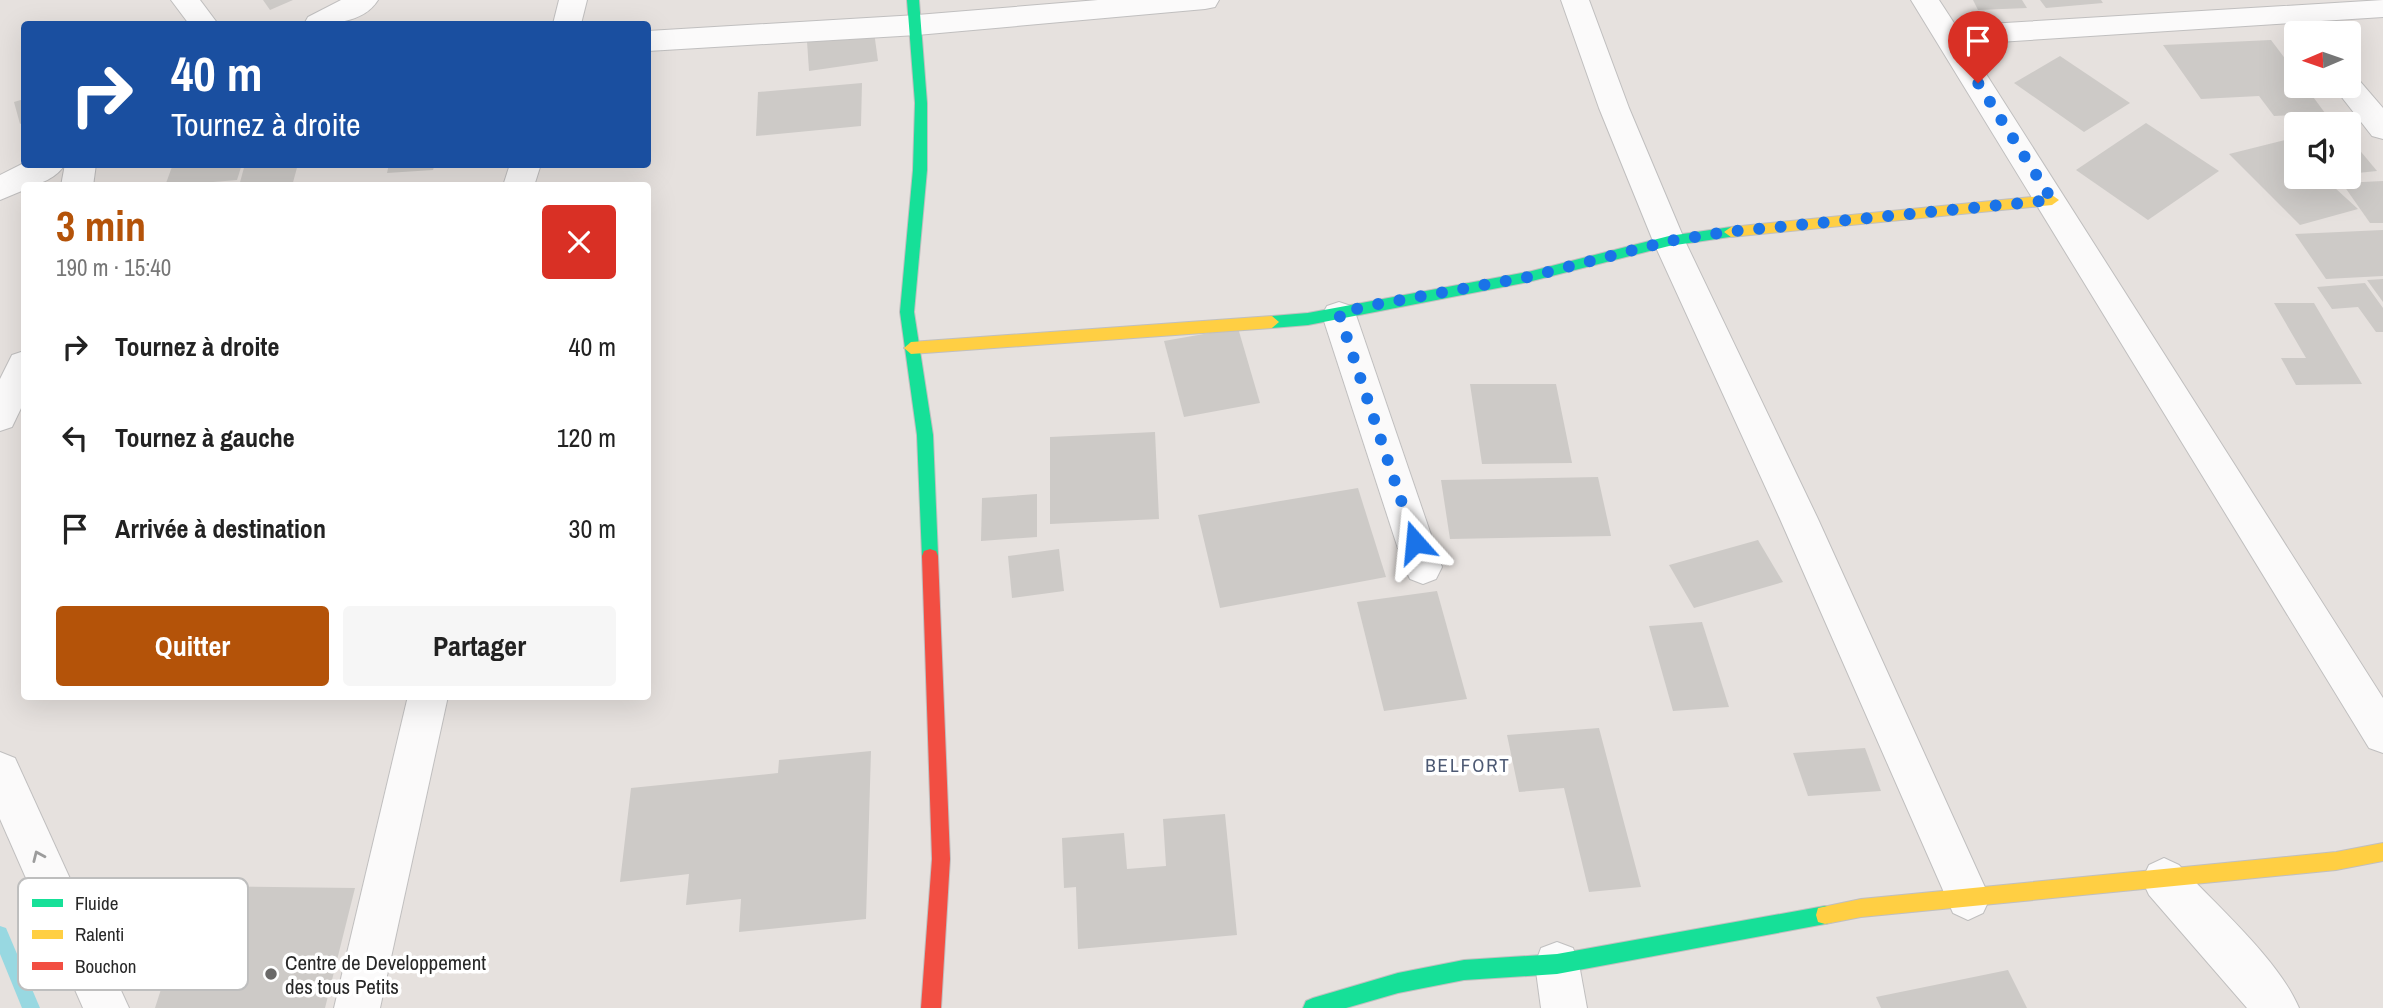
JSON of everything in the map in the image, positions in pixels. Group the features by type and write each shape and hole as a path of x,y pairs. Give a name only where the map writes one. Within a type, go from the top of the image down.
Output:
{"street":[{"path":"185,0 202,21"},
{"path":"324,21 364,0"},
{"path":"568,21 573,0"},
{"path":"651,41 915,12 1205,0"},
{"path":"1576,0 1614,108 1669,241 1799,519 1968,898"},
{"path":"1925,0 2383,734"},
{"path":"1949,36 2292,16 2383,8"},
{"path":"915,12 920,156 908,269 907,313 925,435 935,648 940,859 931,1008"},
{"path":"2358,98 2383,128"},
{"path":"0,189 42,168"},
{"path":"911,348 1339,314 1367,306 1528,277 1669,241 1726,232 2052,200"},
{"path":"1339,314 1423,567"},
{"path":"0,417 21,372"},
{"path":"357,1008 427,700"},
{"path":"0,772 48,878"},
{"path":"1312,1008 1398,983 1464,970 1557,964 1861,908 2336,862 2383,852"},
{"path":"2164,880 2276,1008"},
{"path":"1557,964 1564,1008"},
{"path":"98,990 106,1008"}],"building":[{"path":"263,0 293,0 270,10"},
{"path":"1973,0 2022,0 2027,8 1978,10"},
{"path":"2040,0 2101,0 2103,3 2046,8"},
{"path":"874,32 878,61 809,71 807,41"},
{"path":"2271,40 2284,57 2284,98 2314,98 2324,112 2284,112 2284,115 2274,116 2259,96 2201,99 2163,45"},
{"path":"2060,56 2130,103 2084,132 2014,83"},
{"path":"862,83 861,126 756,136 758,92"},
{"path":"21,100 20,124 14,102"},
{"path":"2146,123 2219,171 2148,220 2076,170"},
{"path":"2284,140 2284,189 2336,189 2358,209 2300,225 2229,154"},
{"path":"2361,152 2377,171 2361,173"},
{"path":"172,168 241,168 237,180 166,182"},
{"path":"244,168 297,168 293,182 240,182"},
{"path":"388,168 434,168 433,170 387,173"},
{"path":"2383,181 2383,223 2370,223 2346,189 2361,189 2361,182"},
{"path":"2383,230 2383,276 2326,279 2295,234"},
{"path":"2383,279 2383,302 2367,280"},
{"path":"2365,283 2383,308 2383,332 2376,332 2358,307 2332,309 2317,287"},
{"path":"2274,303 2314,303 2362,384 2296,385 2281,358 2306,358"},
{"path":"1238,328 1260,403 1184,417 1164,341"},
{"path":"1470,384 1556,384 1572,463 1482,464"},
{"path":"1155,432 1159,519 1050,524 1050,437"},
{"path":"1598,477 1611,536 1450,539 1441,480"},
{"path":"1358,488 1386,577 1220,608 1198,515"},
{"path":"1037,494 1037,537 981,541 982,498"},
{"path":"1758,540 1783,582 1694,608 1669,565"},
{"path":"1059,549 1064,591 1012,598 1008,556"},
{"path":"1437,591 1467,699 1384,711 1357,602"},
{"path":"1702,622 1729,707 1673,711 1649,626"},
{"path":"1599,728 1641,887 1589,892 1564,788 1519,792 1507,735"},
{"path":"1865,748 1881,791 1808,796 1793,753"},
{"path":"871,751 866,919 739,932 741,899 686,905 689,874 620,882 631,788 778,773 779,760"},
{"path":"1225,814 1237,935 1078,949 1076,887 1064,888 1062,838 1124,833 1127,869 1166,866 1163,819"},
{"path":"248,887 355,888 325,1008 155,1008 161,990 248,990"},
{"path":"2008,970 2027,1008 1881,1008 1876,997"}],"waterway":[{"path":"0,934 18,977"},
{"path":"23,990 31,1008"}],"traffic: fast":[{"path":"913,0 921,103 920,170 907,312 925,435 930,556"},
{"path":"1272,322 1308,319 1528,277 1669,241 1731,232"},
{"path":"1313,1008 1398,983 1464,970 1557,964 1825,915"}],"traffic: slow":[{"path":"1731,232 2052,200"},
{"path":"911,348 1272,322"},
{"path":"1825,915 1861,908 2336,861 2383,852"}],"traffic: jam":[{"path":"930,556 941,859 931,1008"}],"place":[{"name":"Centre de Developpement des tous Petits","path":"271,974"}],"district":[{"name":"BELFORT","path":"1468,765"}],"route":[{"path":"1415,542 1339,314 1367,306 1493,285 1669,241 1726,232 2052,200 1978,83"}]}
